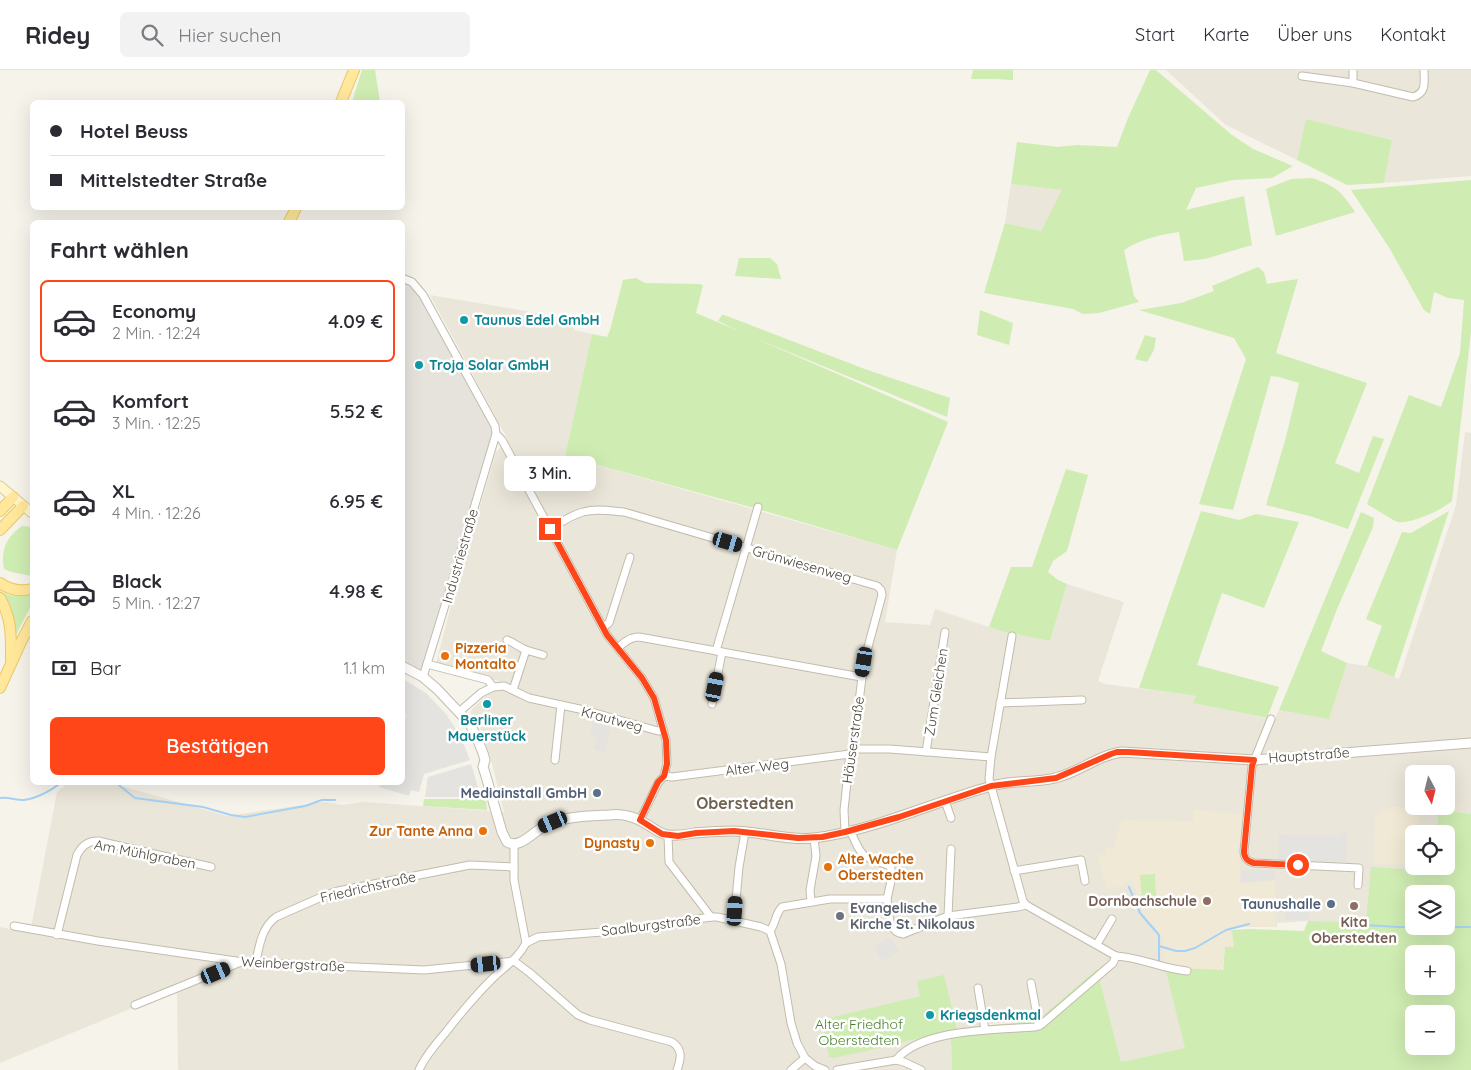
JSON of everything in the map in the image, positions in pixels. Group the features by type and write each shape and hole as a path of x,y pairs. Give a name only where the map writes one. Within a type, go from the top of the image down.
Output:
{"main road":[{"path":"342,100 354,70"},
{"path":"0,486 30,511"},
{"path":"0,511 13,497"},
{"path":"0,530 23,506"},
{"path":"0,583 17,591 30,589"},
{"path":"0,598 10,620 11,664"},
{"path":"0,688 30,625"}],"street":[{"path":"1353,84 1354,70"},
{"path":"1302,76 1353,84 1413,97 1419,95 1424,89 1424,70"},
{"path":"405,279 412,282 423,294 495,426 496,434 502,440 607,635 651,692 663,730 667,749 667,764 664,776 658,782 640,820"},
{"name":"Industriestraße","path":"422,677 496,434"},
{"path":"712,704 719,651 758,507"},
{"name":"Grünwiesenweg","path":"550,529 568,518 585,511 624,512 877,586 881,590"},
{"path":"603,627 609,624 630,556"},
{"name":"Häuserstraße","path":"848,831 844,810 861,677 882,595 881,590"},
{"name":"Zum Gleichen","path":"926,752 945,632"},
{"path":"1012,636 989,775 1022,901 1116,956 1126,956 1164,967 1187,971"},
{"path":"618,648 628,639 639,637 861,677"},
{"path":"507,640 515,643 519,648 543,655"},
{"path":"514,690 526,650"},
{"name":"Krautweg","path":"427,664 488,680 493,687 504,686 529,698 614,718 658,731 663,730"},
{"path":"405,668 438,688 470,724 476,736 485,760 484,767 502,832 507,842 514,845 514,880 526,943 514,961 496,975 466,1006 418,1070"},
{"path":"458,712 480,692 493,687"},
{"path":"1000,703 1082,700"},
{"name":"Krautweg","path":"555,760 561,705"},
{"path":"1271,719 1252,766 1244,851 1245,858 1254,863 1358,868 1358,885"},
{"name":"Hauptstraße","path":"514,845 544,826 560,820 614,814 640,820 668,835 678,836 719,831 814,838 899,817 991,786 1056,778 1111,754 1122,752 1254,760 1471,743"},
{"name":"Alter Weg","path":"664,776 680,777 852,752 926,752 991,757"},
{"path":"945,801 951,818"},
{"path":"848,831 864,856 888,865 891,868 891,881 887,899 892,929 896,933 902,934 948,916 1026,905"},
{"path":"734,921 739,866 745,832"},
{"path":"668,835 668,858 711,917"},
{"path":"811,902 810,890 816,856 814,838"},
{"name":"Am Mühlgraben","path":"57,935 77,855 87,843 98,841 211,868"},
{"path":"948,916 952,850"},
{"path":"1014,871 1081,860 1085,881"},
{"name":"Friedrichstraße","path":"256,962 264,935 271,921 326,895 470,865 514,866"},
{"path":"825,1070 815,1066 800,1051 794,1035 781,964 770,931 775,922 777,912 782,907 842,898 887,899"},
{"name":"Saalburgstraße","path":"526,943 538,938 552,936 615,931 711,917 761,927 770,931"},
{"path":"1097,944 1112,919"},
{"name":"Weinbergstraße","path":"14,926 57,935 243,962 424,970 514,961"},
{"path":"896,1060 903,1052 922,1041 960,1033 1039,1026 1045,1023 1113,963 1116,956"},
{"path":"514,961 578,1015 676,1044 680,1052 677,1070"},
{"path":"135,1004 243,962"},
{"path":"1031,983 1039,1026"},
{"path":"978,988 985,1030"},
{"path":"791,1070 805,1058"},
{"path":"837,1070 856,1069 896,1060 921,1070"}],"shaded area":[{"path":"1166,70 1471,70 1471,176 1384,183 1392,140 1306,119 1297,160 1226,125"},
{"path":"1011,184 1063,190 1041,231 1005,223"},
{"path":"405,277 412,282 496,430 423,677 405,667"},
{"path":"430,295 526,311 576,322 574,330 592,334 565,456 897,550 885,622 930,625 935,609 1004,632 1050,641 1067,584 1124,602 1098,681 1105,684 1196,696 1194,703 1274,720 1279,710 1329,719 1347,663 1367,666 1399,679 1456,505 1465,432 1471,433 1471,814 1455,812 1455,765 1405,765 1405,815 1438,815 1437,825 1405,825 1405,875 1430,875 1416,885 1405,885 1405,893 1366,922 1308,921 1277,923 1277,927 1242,927 1232,929 1234,947 1225,947 1222,970 1176,968 1186,1048 1121,1062 1097,969 1041,1017 1033,1021 988,1024 960,1037 951,1039 952,1070 178,1070 177,992 137,1006 0,1063 0,927 30,933 57,792 66,785 118,785 227,816 324,802 343,805 364,802 504,812 490,756 479,725 471,715 473,708 501,682 436,663 496,452 508,440","holes":["920,996 957,1030 829,1057 822,1020"]},
{"path":"405,680 426,693 446,714 460,735 470,760 424,774 419,792 411,790 409,796 379,787 380,785 405,785"},
{"path":"594,716 612,720 605,752 594,750 597,737 590,735"},
{"path":"471,764 481,797 425,797 428,777"},
{"path":"1393,806 1405,808 1405,815 1419,815 1418,825 1405,825 1405,865 1374,864 1375,816"},
{"name":"Dornbachschule","path":"1193,810 1243,814 1239,853 1241,882 1275,880 1276,927 1229,927 1234,947 1224,946 1222,970 1176,968 1164,963 1162,938 1143,914 1133,882 1127,882 1123,886 1107,889 1097,855 1105,855 1106,847 1113,848 1122,820 1193,821"},
{"path":"1342,833 1347,833 1346,862 1278,860 1279,835 1341,836"},
{"path":"1253,869 1275,870 1275,880 1241,883 1240,871"},
{"path":"1281,898 1299,899 1299,904 1310,904 1309,920 1286,920 1286,909 1281,908"},
{"path":"890,937 899,951 882,961 874,947"}],"green space":[{"path":"362,70 375,70 380,100 353,100"},
{"path":"973,70 1013,70 1013,80 971,79"},
{"path":"1150,70 1156,70 1232,135 1253,149 1293,166 1272,178 1233,180 1196,188 1186,210 1244,196 1252,245 1205,259 1184,261 1179,232 1157,236 1137,243 1124,250 1134,296 1139,302 1099,313 1083,314 1073,309 984,293 1005,223 1041,231 1062,190 1011,184 1017,142 1058,147 1077,145 1117,147"},
{"path":"1306,119 1392,140 1384,183 1347,185 1297,160"},
{"path":"1312,178 1337,190 1355,212 1276,236 1266,189 1291,179"},
{"path":"1471,180 1471,332 1452,501 1426,516 1411,521 1398,522 1367,504 1409,395 1441,407 1460,353 1464,300 1448,298 1434,292 1430,314 1424,310 1390,249 1351,190"},
{"path":"739,258 770,258 777,264 781,279 735,276"},
{"path":"1258,267 1264,272 1267,284 1298,279 1276,353 1367,383 1335,463 1359,473 1373,436 1384,439 1348,529 1313,517 1266,505 1286,437 1299,383 1279,377 1271,376 1233,510 1199,504 1246,359 1234,338 1139,310 1181,303 1214,291 1212,286"},
{"path":"636,278 645,283 703,285 696,313 741,332 718,321 724,315 862,368 950,398 947,417 752,337 948,422 897,550 565,456 592,334 607,337 623,280"},
{"path":"980,310 1013,323 1009,345 977,335"},
{"path":"1145,335 1156,338 1154,350 1147,362 1135,359"},
{"path":"1066,469 1088,475 1067,551 1053,561 1048,572 1067,584 1050,641 1004,632 989,627 1011,567 1032,567"},
{"path":"1201,511 1239,520 1256,514 1299,522 1264,608 1222,593 1197,665 1279,687 1267,718 1193,703 1196,696 1139,688"},
{"path":"1449,511 1394,677 1367,666 1382,626 1366,619 1402,532 1411,533"},
{"path":"1361,512 1374,518 1373,527 1321,651 1347,663 1329,719 1279,710"},
{"path":"22,526 30,527 30,576 4,569 3,556 6,544"},
{"path":"0,591 16,596 30,594 30,608 11,644"},
{"path":"424,799 486,799 487,810 423,806"},
{"path":"1455,812 1471,814 1471,1070 952,1070 951,1039 960,1037 959,1028 1033,1021 1041,1017 1097,969 1121,1062 1185,1048 1164,963 1176,968 1223,970 1225,947 1234,947 1232,930 1304,931 1308,921 1366,922 1371,867 1405,869 1405,875 1455,875 1455,825 1437,825 1438,815 1455,815"},
{"path":"1155,874 1156,899 1142,900 1140,875"},
{"name":"Alter Friedhof Oberstedten","path":"944,975 957,1030 849,1055 829,1057 821,1020 920,996 917,981"}],"waterway":[{"path":"0,798 28,799 49,791 58,785"},
{"path":"119,785 135,798 203,807 245,817 305,806 322,800 335,800"},
{"path":"1129,887 1140,913 1159,935 1159,961"},
{"path":"1159,946 1176,951 1185,951 1195,948 1226,930 1249,924"},
{"path":"1365,925 1471,927"}],"place":[{"name":"Taunus Edel GmbH","path":"464,320"},
{"name":"Troja Solar GmbH","path":"419,365"},
{"name":"Pizzeria Montalto","path":"445,656"},
{"name":"Berliner Mauerstück","path":"487,704"},
{"name":"Mediainstall GmbH","path":"597,793"},
{"name":"Zur Tante Anna","path":"483,831"},
{"name":"Dynasty","path":"650,843"},
{"name":"Alte Wache Oberstedten","path":"828,867"},
{"name":"Dornbachschule","path":"1207,901"},
{"name":"Taunushalle","path":"1331,904"},
{"name":"Kita Oberstedten","path":"1354,906"},
{"name":"Evangelische Kirche St. Nikolaus","path":"840,916"},
{"name":"Kriegsdenkmal","path":"930,1015"}],"district":[{"name":"Oberstedten","path":"745,803"}],"route":[{"path":"550,529 607,635 642,678 654,698 666,740 667,764 664,776 658,782 640,820 662,834 678,836 734,831 798,838 822,837 899,817 991,786 1060,777 1111,754 1128,752 1254,760 1248,806 1245,858 1254,863 1298,865"}]}
